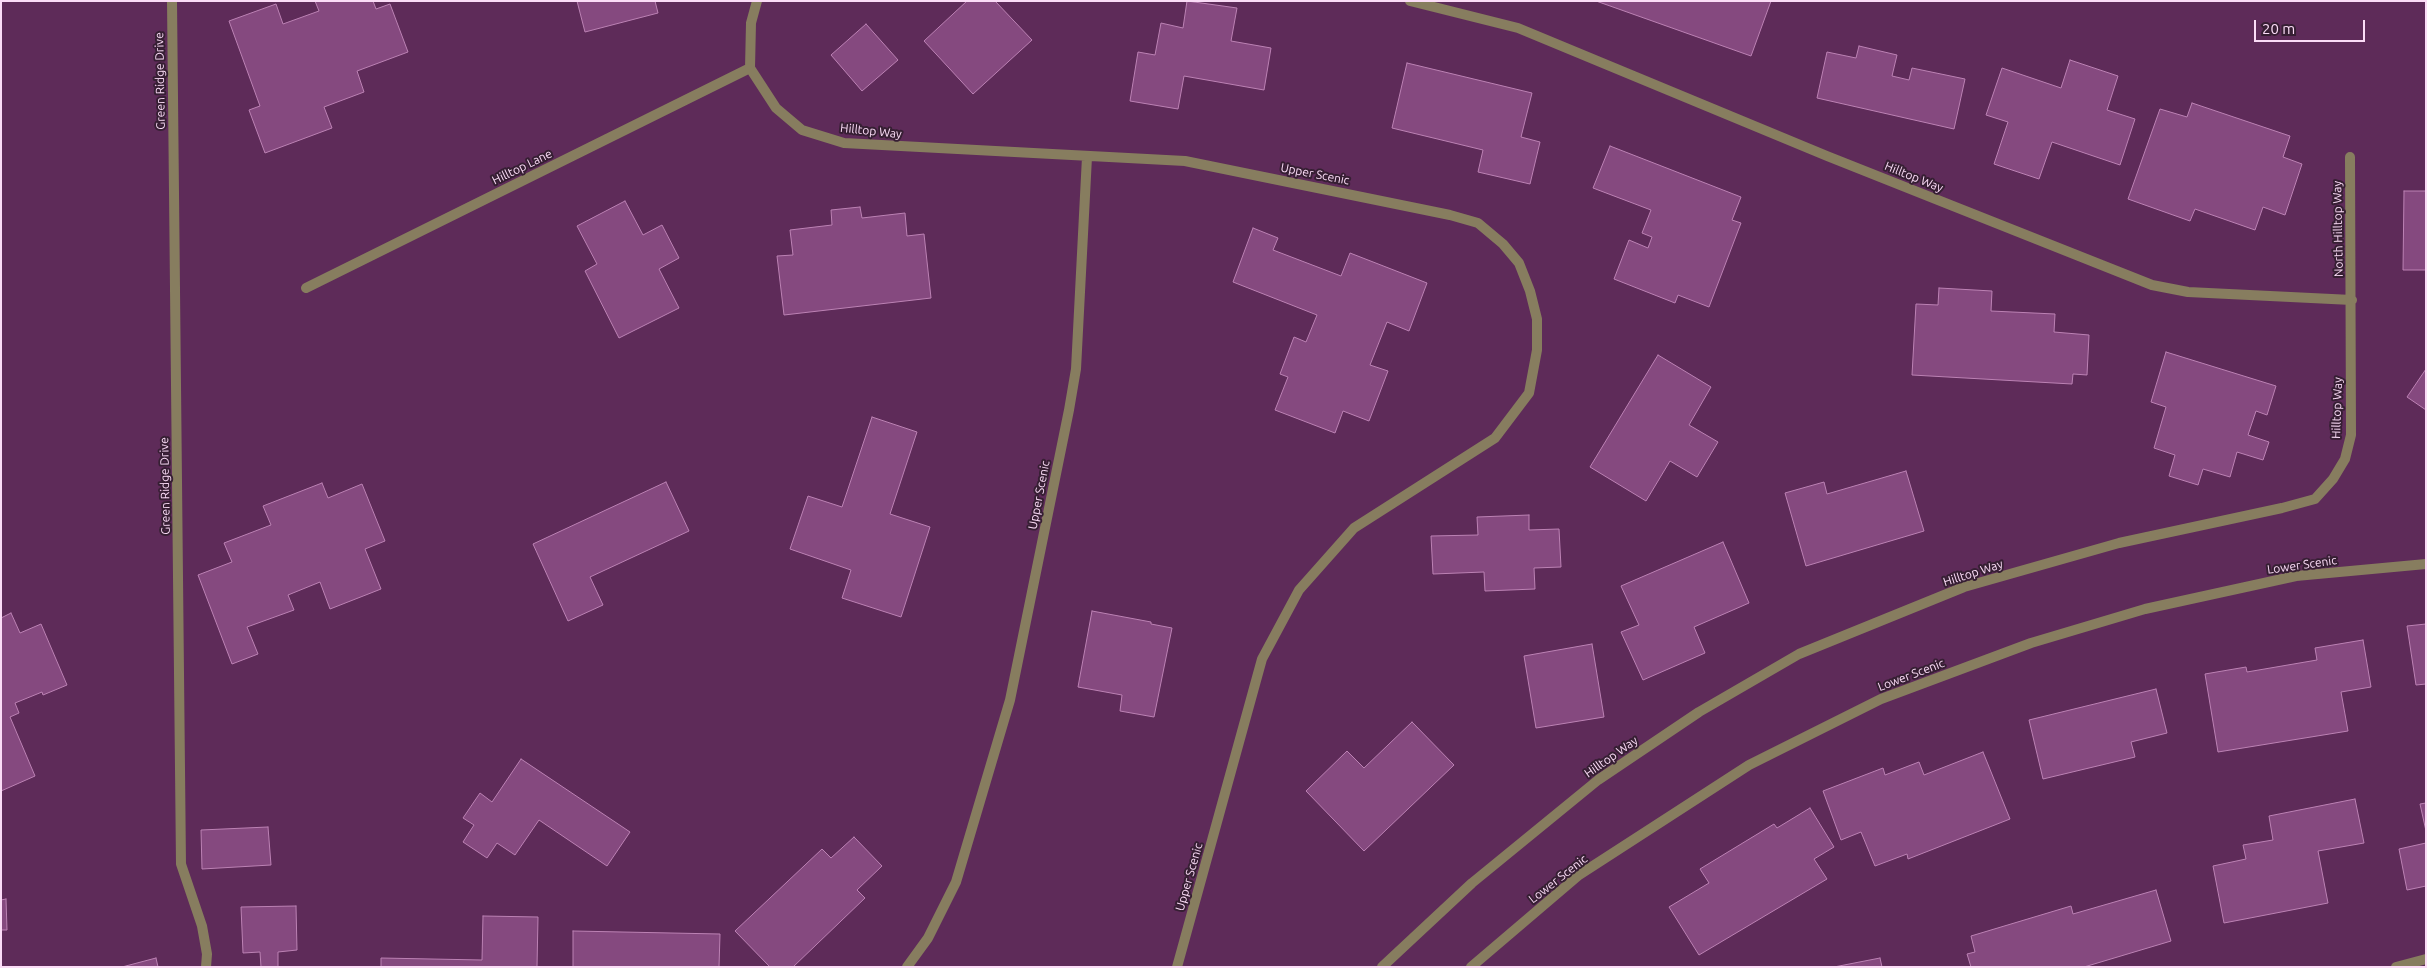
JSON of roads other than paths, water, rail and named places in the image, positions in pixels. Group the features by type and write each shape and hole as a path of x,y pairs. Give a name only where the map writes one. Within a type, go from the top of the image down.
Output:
{"street":[{"name":"Green Ridge Drive","path":"172,1 181,864 202,926 206,967"},
{"path":"750,68 750,23 757,1"},
{"name":"Hilltop Way","path":"1382,967 1472,883 1598,780 1699,712 1799,654 1964,588 2119,542 2282,508 2315,499 2333,479 2345,459 2351,435 2352,300 2188,292 2152,285 1827,156 1518,28 1410,1"},
{"name":"Hilltop Way","path":"750,68 776,108 802,130 844,143 1087,157"},
{"name":"Hilltop Lane","path":"306,288 750,68"},
{"name":"Upper Scenic","path":"907,967 928,938 956,882 1010,700 1076,369 1087,157 1185,161 1441,213 1478,223 1503,244 1519,263 1530,291 1537,319 1537,350 1528,393 1495,438 1354,528 1299,590 1262,660 1176,967"},
{"name":"North Hilltop Way","path":"2350,157 2352,300"},
{"name":"Lower Scenic","path":"1471,967 1579,875 1750,765 1881,700 2030,643 2146,609 2296,576 2426,564"},
{"path":"2396,967 2426,959"}]}
